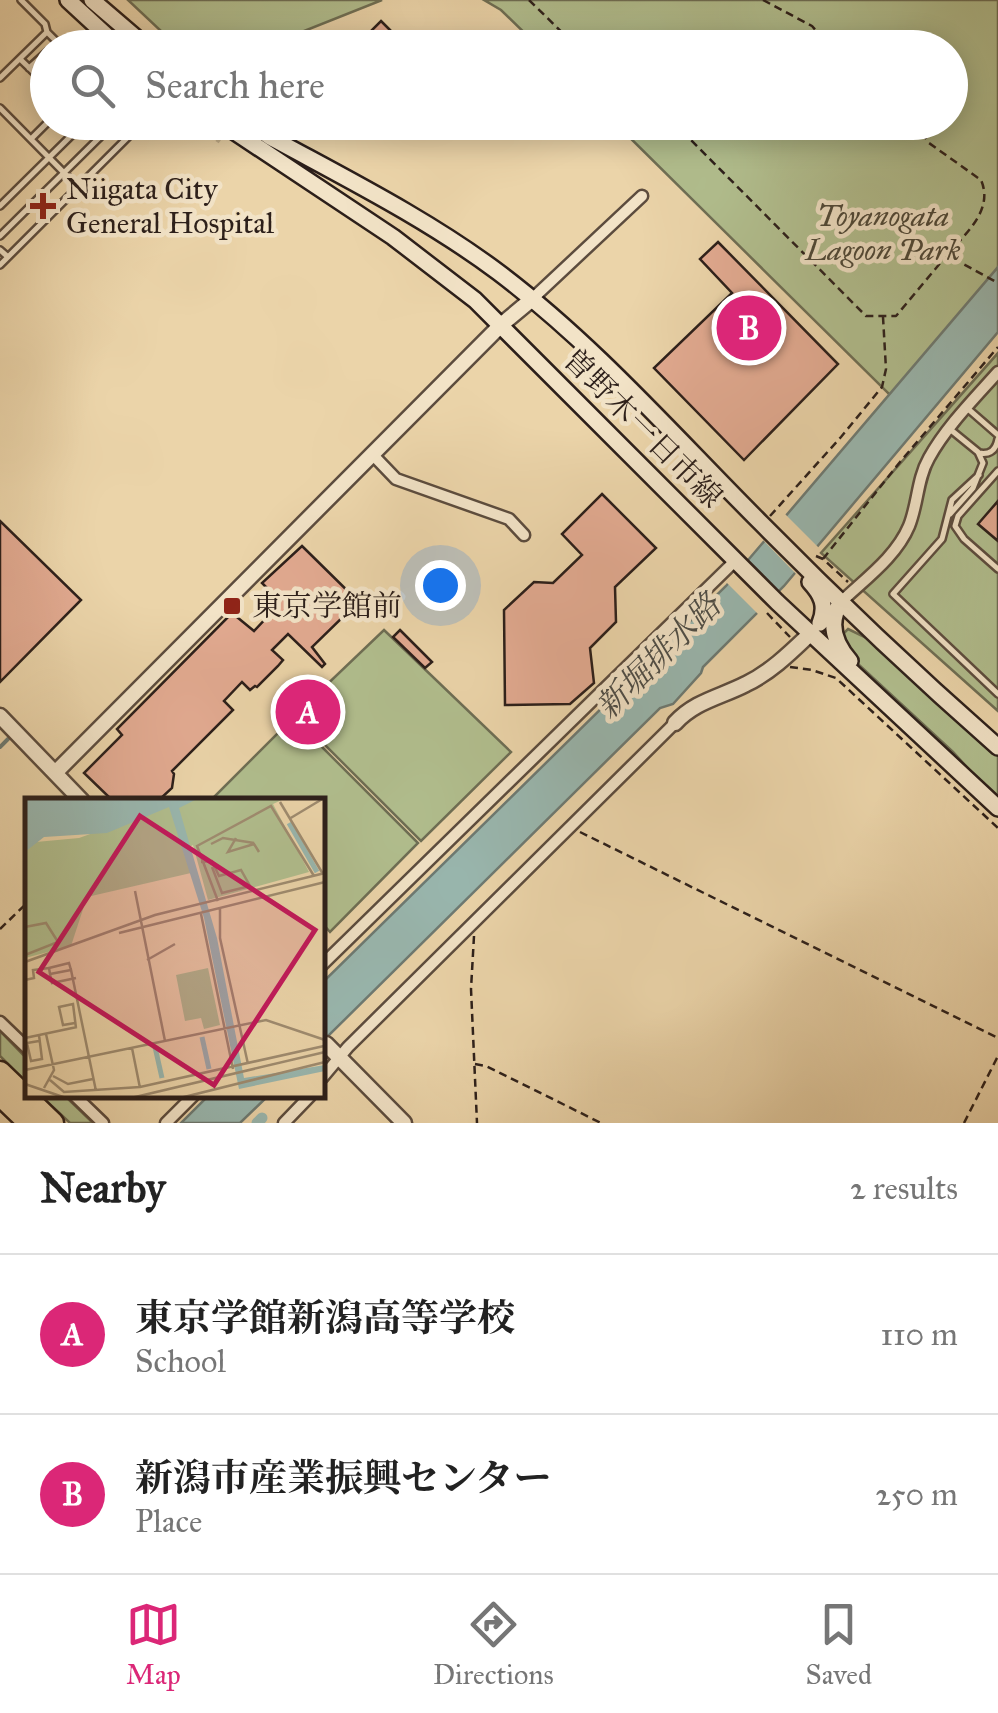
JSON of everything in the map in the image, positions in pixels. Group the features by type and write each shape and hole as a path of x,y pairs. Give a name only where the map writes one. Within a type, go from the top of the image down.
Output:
{"highway":[{"path":"0,1072 25,1096"},
{"path":"0,1096 29,1123"},
{"path":"28,1098 54,1123"}],"main road":[{"path":"68,0 100,30"},
{"path":"99,2 129,30"},
{"name":"曽野木一日市線","path":"247,140 393,237 476,300 778,609 825,619 878,638 998,747"},
{"name":"曽野木一日市線","path":"276,140 408,212 498,272 595,354 807,565 825,619 884,703 998,808"},
{"path":"825,619 839,646 884,703"}],"street":[{"path":"55,774 501,325 642,196"},
{"path":"325,1074 468,926 690,708 744,686 780,662 898,545 910,525 922,473 935,448 998,372"},
{"path":"372,454 396,478 509,519 524,534"},
{"path":"325,963 736,562"},
{"path":"0,716 80,798"},
{"path":"0,1022 25,1046"},
{"path":"325,1043 404,1123"},
{"path":"77,1098 103,1123"},
{"path":"166,1123 191,1098"},
{"path":"284,1123 308,1098"}],"lane":[{"path":"22,0 46,30"},
{"path":"0,78 30,48"},
{"path":"20,58 30,68"},
{"path":"0,108 30,138"},
{"path":"32,140 78,187"},
{"path":"0,206 67,140"},
{"path":"0,236 97,140"},
{"path":"0,265 125,140"},
{"path":"0,250 8,258"},
{"path":"967,408 998,437 991,452 978,452"},
{"path":"950,429 978,452 983,463 979,475 952,500 942,539 893,594 998,694"},
{"path":"998,471 958,516 956,526 998,569"}],"path":[{"path":"529,0 560,30"},
{"path":"764,0 815,30"},
{"path":"691,140 866,316 896,316 974,224 984,206 981,180 926,140"},
{"path":"947,254 998,284"},
{"path":"768,530 882,387 886,368 883,316"},
{"path":"807,565 823,559 998,347"},
{"path":"823,559 848,582"},
{"path":"778,609 791,638"},
{"path":"780,662 792,669 812,670 836,678 998,828"},
{"path":"570,826 998,1038"},
{"path":"0,930 25,905"},
{"path":"468,926 474,935 477,1123"},
{"path":"964,1123 998,1056"},
{"path":"474,1064 486,1066 601,1123"}],"green space":[{"path":"128,0 382,0 307,30 160,30"},
{"name":"Toyanogata Lagoon Park","path":"484,0 998,0 998,309 975,296 890,395 632,140 968,140 968,30 522,30"},
{"path":"998,353 998,711 821,553"},
{"path":"848,629 873,641 998,755 998,801 953,752 858,664 840,637"},
{"path":"384,630 511,752 421,841 295,715"},
{"path":"293,718 418,843 330,932 325,926 325,798 213,798"},
{"path":"0,1031 25,1057 25,1081 0,1056"},
{"path":"43,1098 67,1098 93,1123 70,1123"}],"water":[{"name":"新堀排水路","path":"998,267 998,332 784,586 703,667 673,704 660,708 325,1039 325,980 726,586"},
{"path":"206,1098 266,1098 240,1123 181,1123"}],"pier":[{"path":"784,513 821,550 798,576 761,538"},
{"path":"744,560 780,596 760,616 724,580"}],"building":[{"path":"381,21 390,30 372,30"},
{"path":"718,242 838,364 744,460 654,368 732,293 700,259"},
{"path":"602,494 656,548 615,587 616,622 590,648 594,683 570,704 505,705 504,610 534,582 553,583 582,555 562,534"},
{"path":"998,501 998,541 978,524"},
{"path":"0,521 81,600 0,682"},
{"path":"302,546 364,607 357,613 352,608 312,647 325,664 322,667 288,634 272,650 283,660 257,687 250,690 242,682 224,701 233,710 172,771 172,788 161,798 110,798 84,773 122,735 117,729 232,613 254,631 269,615 256,602 275,596 262,583"},
{"path":"400,630 432,662 425,668 393,637"}],"waterway":[{"path":"0,747 8,739"},
{"path":"257,1123 262,1118"}],"place":[{"name":"Niigata City General Hospital","path":"43,206"},
{"name":"新潟市産業振興センター","path":"749,328"},
{"name":"東京学館前","path":"232,606"},
{"name":"東京学館新潟高等学校","path":"308,712"}]}
